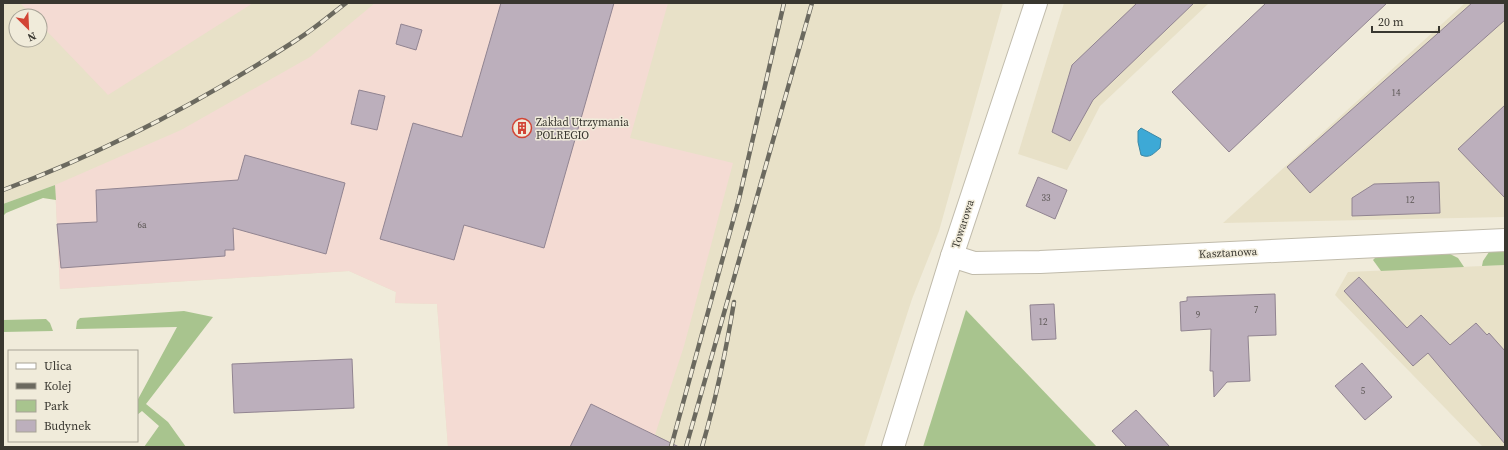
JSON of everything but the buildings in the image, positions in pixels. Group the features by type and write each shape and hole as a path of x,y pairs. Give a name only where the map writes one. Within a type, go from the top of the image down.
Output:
{"street":[{"name":"Towarowa","path":"893,447 952,256 1036,3"},
{"name":"Kasztanowa","path":"952,256 974,263 1040,262 1505,240"}],"shaded area":[{"path":"3,3 1003,3 939,231 912,299 864,447 448,447 437,304 395,303 396,292 349,271 60,289 55,185 3,204"},
{"path":"20,3 253,3 108,95 48,32 48,8 25,8"},
{"path":"375,3 668,3 630,138 733,163 684,346 651,447 448,447 437,304 395,303 396,292 349,271 60,289 55,185 181,130 310,57"},
{"path":"1064,3 1209,3 1100,106 1067,170 1018,154"},
{"path":"1465,3 1505,3 1505,217 1223,223"},
{"path":"1505,265 1505,447 1483,447 1335,295 1348,272"}],"green space":[{"path":"55,185 56,200 43,198 6,213 3,216 3,204"},
{"path":"1505,251 1505,265 1482,266 1483,261 1489,252"},
{"path":"1450,254 1458,258 1464,267 1381,271 1373,260 1376,257"},
{"path":"966,310 1097,447 923,447"},
{"path":"184,311 213,317 146,404 168,422 186,447 144,447 159,426 142,411 138,414 138,399 177,327 76,329 77,321 80,318"},
{"path":"46,319 50,323 53,331 3,332 3,320"}],"water":[{"path":"1141,128 1161,139 1160,148 1149,156 1141,155 1138,142 1138,131"}],"railway":[{"path":"3,190 116,142 190,104 261,63 302,37 346,3"},
{"path":"671,447 739,199 784,3"},
{"path":"686,447 812,3"},
{"path":"702,447 712,411 728,339 734,302"}],"place":[{"name":"Zakład Utrzymania POLREGIO","path":"522,128"}]}
